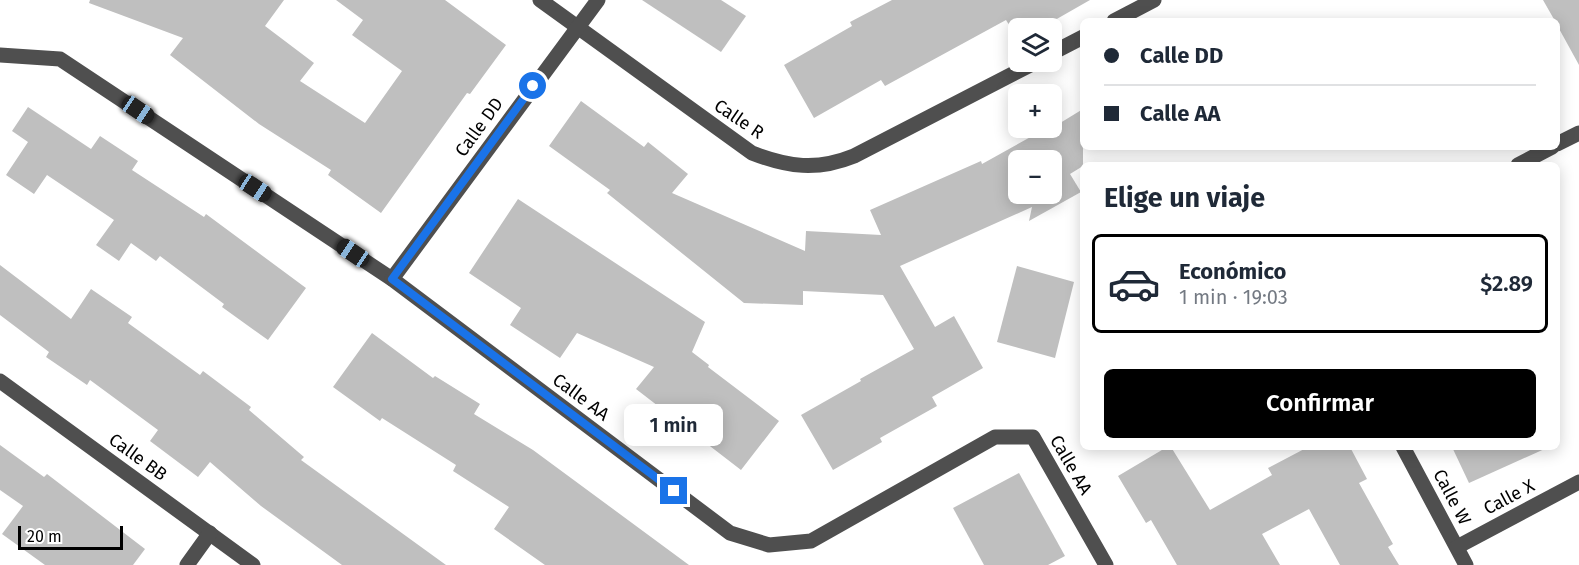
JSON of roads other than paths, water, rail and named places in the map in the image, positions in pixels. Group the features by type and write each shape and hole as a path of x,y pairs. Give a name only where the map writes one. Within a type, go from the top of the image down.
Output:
{"street":[{"name":"Calle R","path":"540,0 752,153 776,162 804,166 840,161 854,156 1017,72"},
{"name":"Calle DD","path":"392,279 598,0"},
{"path":"1120,18 1154,0"},
{"path":"1062,48 1080,39"},
{"name":"Calle AA","path":"0,55 60,58 392,279 730,533 769,545 811,542 995,437 1033,437 1106,565"},
{"path":"1560,142 1579,133"},
{"path":"1524,162 1546,150"},
{"name":"Calle BB","path":"0,381 253,565"},
{"name":"Calle W","path":"1405,450 1466,565"},
{"name":"Calle X","path":"1457,547 1579,482"},
{"path":"187,565 210,533"}]}
